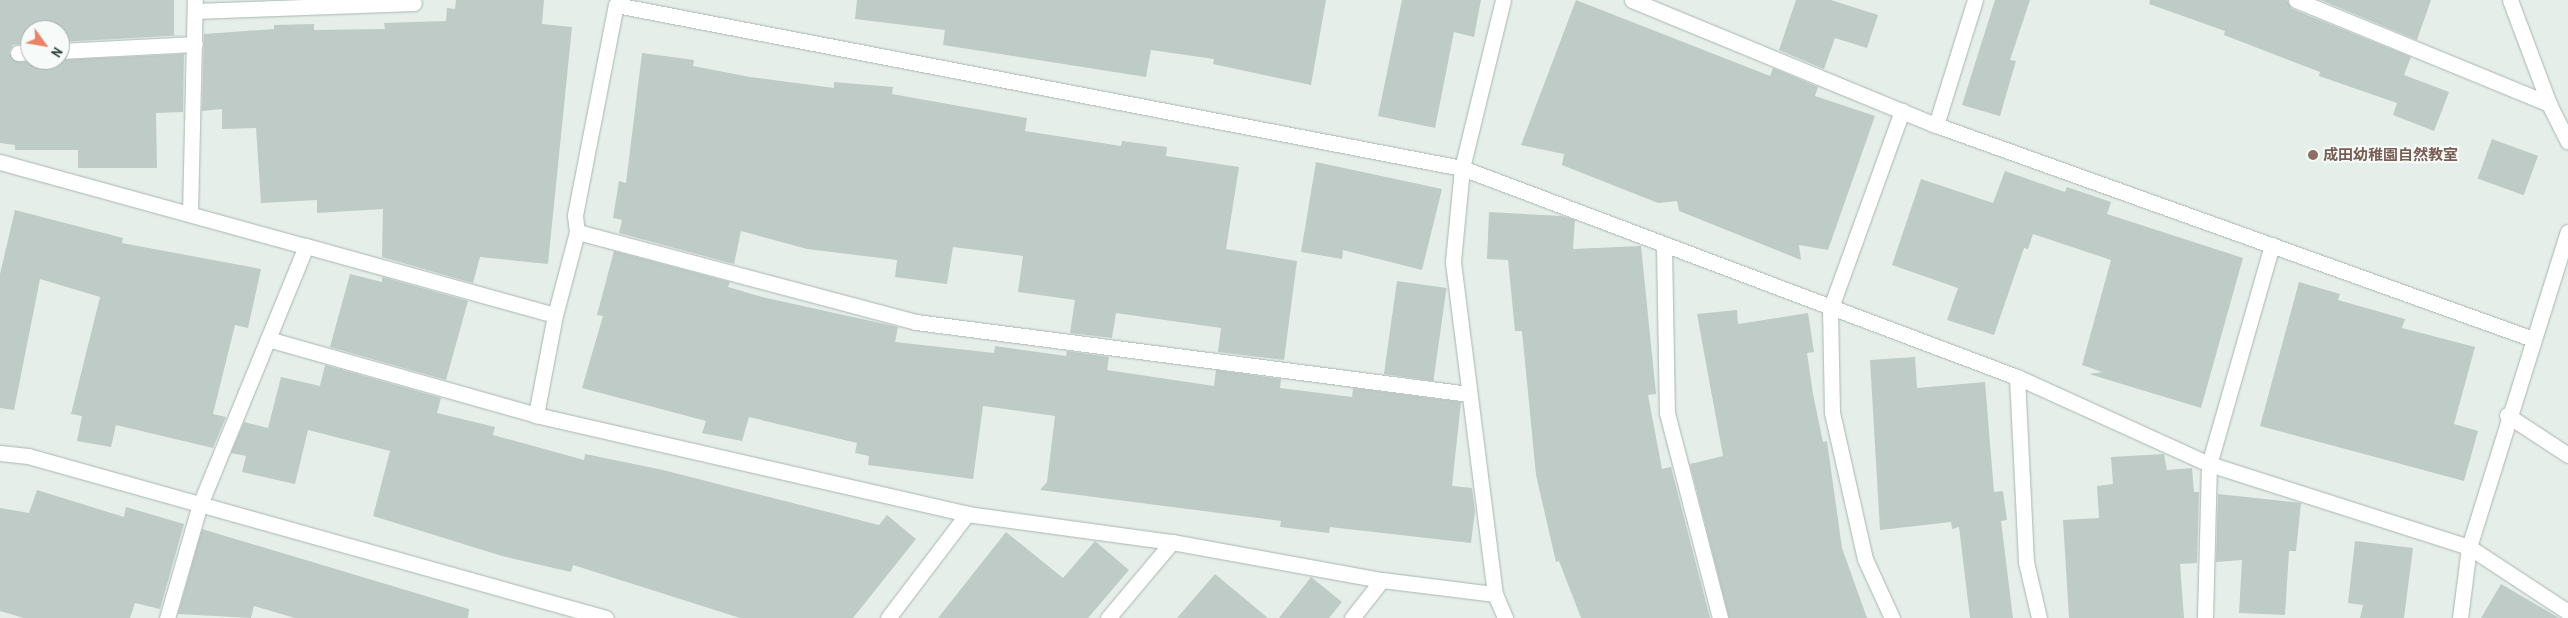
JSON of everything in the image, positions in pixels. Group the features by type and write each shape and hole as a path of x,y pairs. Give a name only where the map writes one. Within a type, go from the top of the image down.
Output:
{"street":[{"path":"1503,0 1462,168 1454,262 1495,594 1505,618"},
{"path":"1632,0 1936,125 2532,339"},
{"path":"1936,125 1975,0"},
{"path":"2296,0 2548,104"},
{"path":"2510,0 2548,104 2568,142"},
{"path":"190,214 195,5 414,3"},
{"path":"536,415 555,315 578,232 575,215 616,4 1462,168 1830,310 2017,377 2209,464 2469,547 2568,612"},
{"path":"70,50 195,44"},
{"path":"1892,618 1865,559 1832,412 1830,310 1902,111"},
{"path":"0,162 555,315"},
{"path":"578,232 916,322 1469,394"},
{"path":"2460,618 2469,547 2507,415 2568,232"},
{"path":"2205,618 2209,464 2272,245"},
{"path":"166,618 200,504 306,246"},
{"path":"1664,246 1667,412 1720,618"},
{"path":"268,339 536,415 968,514 1172,542 1382,580 1495,594"},
{"path":"2017,377 2026,562 2039,618"},
{"path":"2507,415 2568,455"},
{"path":"0,453 28,456 583,615 606,618"},
{"path":"888,618 968,514"},
{"path":"1108,618 1172,542"},
{"path":"1352,618 1382,580"}],"building":[{"path":"0,0 174,0 174,35 185,35 70,41 70,20 20,20 20,44 13,45 9,53 20,62 20,70 70,70 70,60 184,54 183,112 156,113 157,168 78,168 78,150 15,150 15,145 0,143"},
{"path":"456,0 544,0 542,24 572,27 548,264 480,257 473,283 382,257 383,209 317,213 317,200 261,203 256,128 222,129 222,109 202,111 204,34 274,29 274,25 314,24 314,30 385,29 384,23 446,21 447,8 455,9"},
{"path":"857,0 1326,0 1311,85 1213,64 1214,59 1151,50 1146,77 943,45 945,30 855,19"},
{"path":"1402,0 1481,0 1474,37 1454,32 1435,128 1378,116"},
{"path":"1576,0 1770,76 1773,68 1818,87 1815,96 1875,116 1828,250 1799,245 1801,260 1679,211 1677,201 1658,203 1562,165 1564,154 1521,145"},
{"path":"1796,0 1831,0 1878,15 1867,48 1835,38 1824,69 1779,50"},
{"path":"1995,0 2030,0 2010,60 2016,61 2000,116 1962,105"},
{"path":"2150,0 2287,0 2292,9 2411,57 2404,75 2449,92 2434,131 2393,115 2397,103 2319,76 2320,72 2224,35 2225,31 2149,4"},
{"path":"2321,0 2431,0 2417,40"},
{"path":"642,53 694,60 693,66 750,77 834,88 834,82 893,87 892,94 1027,118 1025,131 1121,146 1122,141 1167,147 1166,156 1239,167 1226,249 1297,261 1284,360 1218,352 1221,328 1116,313 1112,338 1070,333 1075,300 1018,292 1023,256 953,247 947,284 895,277 897,260 807,249 741,231 734,264 619,233 622,220 613,218 619,181 626,183"},
{"path":"2492,139 2538,156 2524,195 2478,178"},
{"path":"1316,162 1442,189 1422,270 1343,250 1342,259 1301,252"},
{"path":"2005,171 2065,192 2067,187 2111,202 2107,214 2243,258 2201,408 2089,374 2102,372 2082,365 2111,260 2033,234 2028,249 2024,248 1994,335 1947,320 1958,288 1892,265 1921,179 1993,203"},
{"path":"15,210 123,238 122,243 261,269 248,328 235,325 213,414 226,417 213,448 116,425 111,447 77,441 82,416 71,414 100,297 40,279 14,410 0,408 0,274"},
{"path":"1489,212 1562,216 1575,220 1573,249 1641,246 1656,394 1648,395 1662,469 1671,467 1710,618 1581,618 1559,561 1556,562 1536,475 1522,331 1515,331 1508,260 1487,259"},
{"path":"614,251 730,282 728,287 762,297 898,327 895,342 994,353 995,346 1066,356 1067,351 1109,357 1107,370 1214,386 1216,370 1281,379 1280,388 1352,397 1353,388 1461,402 1452,486 1472,488 1475,511 1471,543 1330,527 1329,533 1280,527 1281,521 1040,490 1047,482 1055,416 983,406 973,479 868,465 869,456 855,453 857,443 749,417 742,441 702,433 706,421 582,388 603,316 597,315"},
{"path":"350,274 382,282 382,277 468,301 446,380 330,347"},
{"path":"1397,281 1447,288 1433,381 1384,374"},
{"path":"2299,282 2340,294 2338,300 2405,319 2402,328 2475,347 2454,424 2478,431 2464,481 2260,426"},
{"path":"1737,310 1738,324 1808,313 1814,352 1807,353 1823,442 1827,441 1842,548 1867,618 1729,618 1690,464 1723,456 1697,314"},
{"path":"1915,357 1917,388 1985,382 1994,492 2003,491 2007,520 2001,521 2013,618 1970,618 1959,527 1952,529 1951,522 1880,530 1870,360"},
{"path":"325,365 441,398 437,413 495,427 493,435 584,460 585,454 663,470 879,525 887,515 916,539 853,618 740,618 573,565 571,572 502,556 373,516 390,451 308,430 295,484 242,472 246,456 231,453 244,422 268,428 281,377 320,386"},
{"path":"2164,454 2167,470 2192,468 2194,492 2199,492 2197,563 2180,564 2184,618 2069,618 2063,520 2099,518 2097,486 2113,484 2111,457"},
{"path":"37,490 124,517 126,507 184,524 160,609 135,603 130,618 24,618 0,611 0,508 29,513"},
{"path":"2218,494 2301,503 2296,551 2289,551 2285,615 2239,613 2242,560 2216,562"},
{"path":"202,529 469,609 468,618 295,618 254,606 251,618 178,614"},
{"path":"1006,532 1063,578 1095,541 1129,570 1088,618 938,618"},
{"path":"2355,541 2413,548 2404,618 2360,618 2363,605 2348,603"},
{"path":"1215,574 1268,618 1177,618"},
{"path":"1311,577 1342,602 1329,618 1279,618"},
{"path":"2501,584 2559,618 2481,618"}],"place":[{"name":"成田幼稚園自然教室","path":"2313,155"}]}
